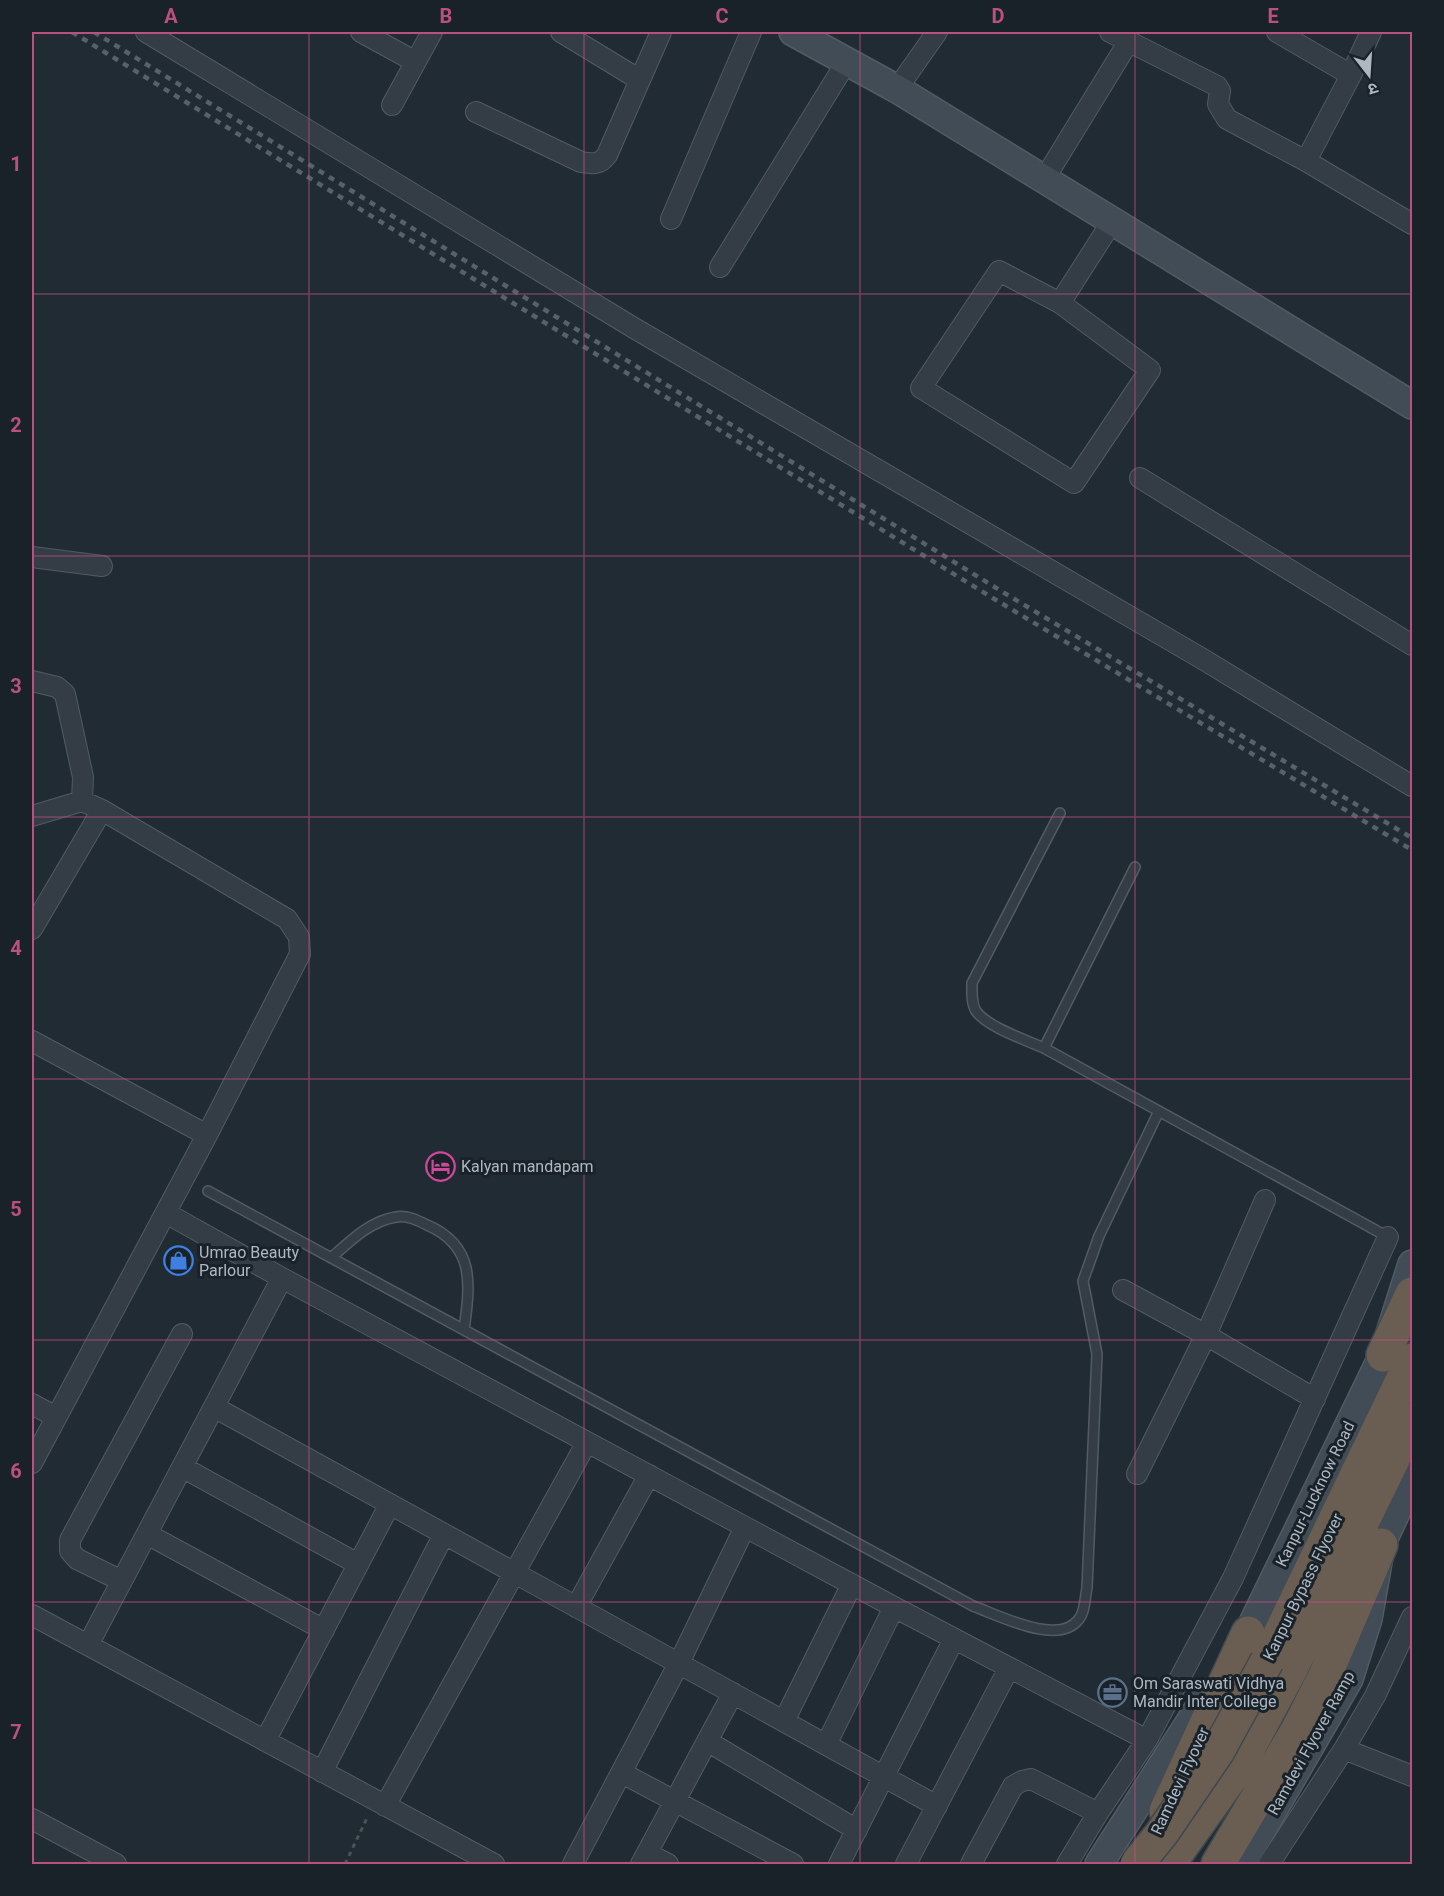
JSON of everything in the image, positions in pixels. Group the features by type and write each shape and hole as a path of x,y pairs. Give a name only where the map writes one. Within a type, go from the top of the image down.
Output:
{"highway":[{"name":"Kanpur Bypass Flyover","path":"1169,1864 1237,1769 1398,1358 1413,1294"},
{"name":"Kanpur Bypass Flyover","path":"1137,1864 1162,1833 1279,1666 1413,1420"},
{"path":"1218,1864 1298,1729 1337,1678 1381,1545"},
{"name":"Ramdevi Flyover","path":"1142,1864 1248,1633"}],"main road":[{"path":"793,32 897,89 1045,178 1413,405"},
{"name":"Kanpur-Lucknow Road","path":"1099,1864 1248,1633 1398,1358 1413,1264"},
{"path":"1381,1545 1413,1478"},
{"name":"Ramdevi Flyover Ramp","path":"1242,1864 1337,1678"}],"street":[{"path":"146,32 634,328 1191,652 1413,786"},
{"path":"361,32 414,61"},
{"path":"392,105 414,61 432,32"},
{"path":"561,32 640,80"},
{"path":"476,112 581,162 595,164 602,162 608,155 661,32"},
{"path":"671,219 751,32"},
{"path":"897,89 937,32"},
{"path":"1110,32 1217,86 1220,91 1218,104 1227,119 1410,216"},
{"path":"1277,32 1351,75"},
{"path":"1306,160 1371,32"},
{"path":"1045,178 1129,41"},
{"path":"720,267 847,61"},
{"path":"1060,303 1113,220"},
{"path":"999,271 1060,303 1150,370 1074,483 921,388 999,271"},
{"path":"1140,478 1413,645"},
{"path":"32,557 102,566"},
{"path":"32,681 57,687 65,694 83,777 82,801"},
{"path":"32,816 82,801 102,810 287,919 299,937 300,954 207,1136 32,1463"},
{"path":"32,929 102,810"},
{"path":"32,1041 207,1136"},
{"path":"1137,1474 1206,1335 1264,1200"},
{"path":"166,1213 282,1278 745,1527 1147,1740"},
{"path":"1067,1864 1098,1812 1147,1740 1233,1578 1388,1237"},
{"path":"88,1646 282,1278"},
{"path":"1123,1290 1206,1335 1315,1399"},
{"path":"122,1581 77,1559 70,1551 70,1540 182,1334"},
{"path":"32,1404 56,1417"},
{"path":"214,1407 937,1806"},
{"path":"380,1803 515,1573 587,1442"},
{"path":"182,1467 358,1564"},
{"path":"576,1607 649,1475"},
{"path":"265,1741 390,1504"},
{"path":"573,1864 679,1663 745,1527"},
{"path":"147,1534 324,1630"},
{"path":"322,1772 444,1534"},
{"path":"784,1721 852,1584"},
{"path":"826,1745 894,1607"},
{"path":"32,1615 494,1864"},
{"path":"1269,1864 1344,1749 1375,1696 1413,1617"},
{"path":"839,1864 954,1639"},
{"path":"906,1864 1009,1668"},
{"path":"668,1864 644,1859 733,1693"},
{"path":"707,1741 857,1830"},
{"path":"1344,1749 1413,1776"},
{"path":"621,1773 793,1864"},
{"path":"971,1864 1013,1786 1022,1781 1031,1779 1098,1812"},
{"path":"32,1819 116,1864"}],"lane":[{"path":"1060,813 972,983 972,1001 976,1012 990,1023 1044,1048 1388,1237"},
{"path":"1044,1048 1135,867"},
{"path":"208,1191 973,1606 1041,1630 1060,1631 1073,1626 1081,1617 1087,1588 1097,1354 1083,1281 1099,1236 1159,1111"},
{"path":"331,1258 358,1234 378,1222 395,1217 405,1216 442,1232 457,1247 466,1270 469,1292 464,1330"}],"path":[{"path":"345,1864 380,1803"}],"railway":[{"path":"72,32 996,600 1412,850"},
{"path":"94,32 1006,594 1412,838"}],"place":[{"name":"Kalyan mandapam","path":"440,1166"},
{"name":"Umrao Beauty Parlour","path":"178,1261"},
{"name":"Om Saraswati Vidhya Mandir Inter College","path":"1112,1692"}]}
